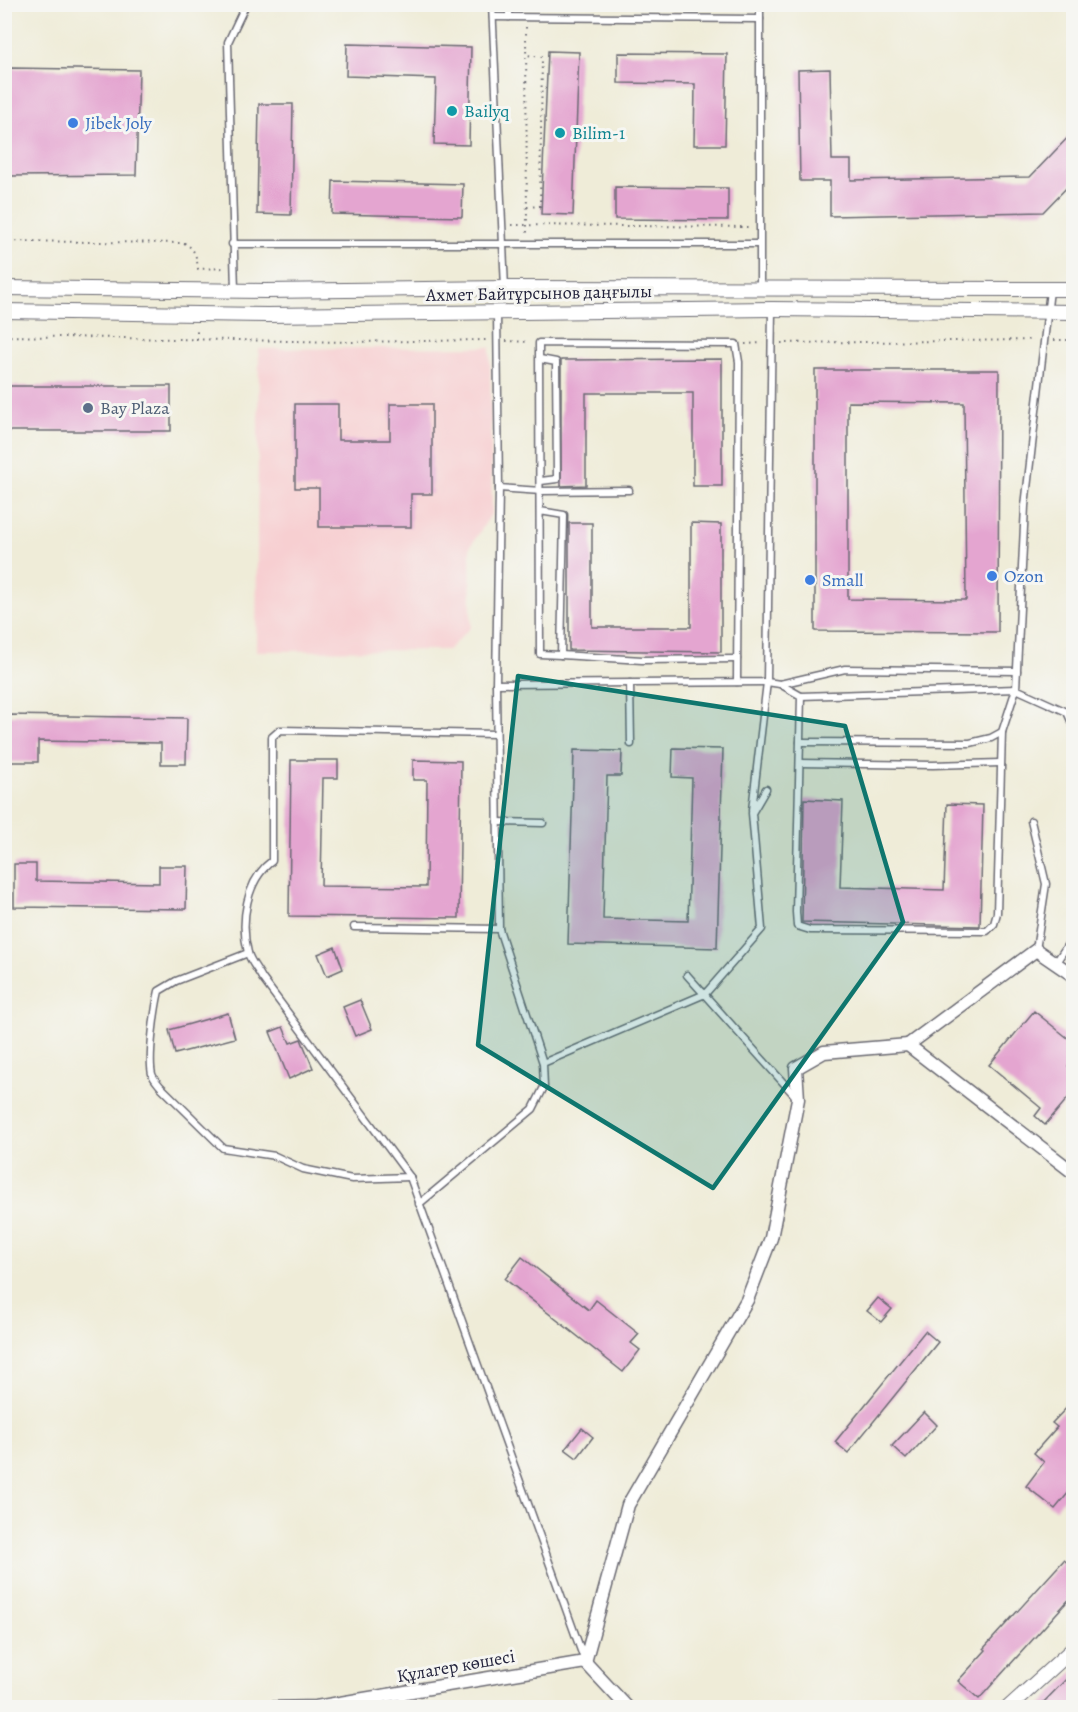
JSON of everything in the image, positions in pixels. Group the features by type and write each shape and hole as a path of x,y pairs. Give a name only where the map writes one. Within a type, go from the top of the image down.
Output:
{"street":[{"name":"Ахмет Байтұрсынов даңғылы","path":"4,288 235,291 505,288 1074,289"},
{"path":"234,314 235,291"},
{"name":"Ахмет Байтұрсынов даңғылы","path":"4,311 234,314 772,309 1074,312"},
{"path":"628,1707 585,1662 628,1505 747,1300 771,1238 798,1099 796,1068 824,1052 908,1045 1036,950 1074,976"},
{"path":"908,1045 1074,1173"},
{"path":"1008,1707 1074,1648"},
{"name":"Құлагер көшесі","path":"270,1707 316,1707 585,1662"}],"lane":[{"path":"235,291 228,42 246,4"},
{"path":"492,4 505,288"},
{"path":"509,4 509,17"},
{"path":"760,4 760,289"},
{"path":"493,17 760,19"},
{"path":"232,244 759,244"},
{"path":"801,696 797,926 810,930 987,931 994,924 997,913 1002,732 1017,689 1025,506 1050,289"},
{"path":"543,1063 705,994 762,929 752,813 767,682 772,309"},
{"path":"419,1204 533,1108 544,1087 543,1063 499,929 496,734 499,488 497,312"},
{"path":"737,659 642,660 540,654 539,343 736,344 739,362 737,682"},
{"path":"540,359 556,362 557,479 541,481"},
{"path":"499,488 541,491 629,490"},
{"path":"540,511 564,515 561,655"},
{"path":"780,684 845,669 1017,671"},
{"path":"630,682 631,744"},
{"path":"496,684 767,682 780,684 801,696 1017,689 1070,712 1074,727"},
{"path":"496,734 280,730 272,737 272,861 259,870 250,888 246,920 248,953 262,978 410,1177 585,1662"},
{"path":"800,742 970,743 991,738 1002,732"},
{"path":"800,763 933,765 1000,763"},
{"path":"752,813 766,789"},
{"path":"1031,821 1046,884 1036,950"},
{"path":"497,822 543,822"},
{"path":"354,927 499,929"},
{"path":"1055,964 1074,935"},
{"path":"1055,964 1074,943"},
{"path":"248,953 176,981 159,991 155,1007 152,1074 160,1086 223,1148 275,1156 303,1169 352,1179 410,1177"},
{"path":"687,975 798,1099"},
{"path":"402,1694 403,1707"}],"path":[{"path":"526,16 527,244"},
{"path":"527,55 542,57 540,206 527,207"},
{"path":"503,225 759,227"},
{"path":"4,241 184,243 190,246 197,257 198,268 234,267"},
{"path":"4,336 348,342 497,340 539,343"},
{"path":"736,344 1074,340"}],"highlighted area":[{"path":"518,676 845,726 903,922 713,1188 478,1045"}],"shaded area":[{"path":"490,347 492,513 470,547 471,627 448,650 256,651 259,349"}],"building":[{"name":"Bailyq","path":"347,44 471,47 469,145 434,144 436,79 346,76"},
{"name":"Bilim-1","path":"548,51 579,52 573,215 541,214"},
{"name":"Bilim-1","path":"618,53 727,54 725,145 694,145 695,84 618,83"},
{"name":"Jibek Joly","path":"10,68 139,70 136,175 8,176"},
{"path":"830,69 832,160 851,160 851,180 1030,177 1074,131 1074,180 1043,212 830,216 830,181 800,181 798,70"},
{"path":"259,104 293,104 291,215 257,214"},
{"path":"333,181 463,184 462,217 332,214"},
{"name":"Bilim-1","path":"615,187 728,188 728,220 615,219"},
{"path":"722,359 722,486 693,486 693,393 586,393 586,485 561,486 561,360"},
{"path":"815,370 999,370 998,632 815,631","holes":["848,402 964,403 966,600 848,599"]},
{"name":"Bay Plaza","path":"4,386 171,386 171,431 4,431"},
{"path":"295,404 338,404 338,440 390,440 390,404 432,404 432,494 411,494 411,527 319,527 319,488 295,488"},
{"path":"569,523 592,523 592,627 691,627 691,523 721,524 721,652 569,650"},
{"path":"8,715 187,718 186,764 161,764 161,743 38,741 38,762 8,762"},
{"path":"673,748 723,749 717,948 568,944 574,750 622,751 621,776 607,776 603,919 688,921 692,778 672,777"},
{"path":"291,760 338,760 338,778 323,778 321,886 426,887 427,780 413,780 413,760 461,761 459,918 289,916"},
{"path":"804,799 843,801 840,887 944,890 947,804 983,805 980,926 802,922"},
{"path":"14,864 36,864 36,881 159,883 159,866 187,866 186,909 14,907"},
{"path":"335,947 343,969 327,976 318,954"},
{"path":"360,1000 372,1029 355,1036 343,1007"},
{"path":"1034,1011 1074,1043 1074,1059 1068,1066 1074,1071 1074,1091 1045,1125 1035,1116 1041,1108 989,1065"},
{"path":"228,1013 235,1038 175,1054 169,1030"},
{"path":"283,1027 290,1043 301,1039 313,1068 289,1079 270,1032"},
{"path":"522,1257 589,1310 596,1300 639,1334 631,1343 640,1350 623,1372 505,1279"},
{"path":"878,1298 892,1309 881,1322 867,1311"},
{"path":"925,1331 938,1342 848,1453 835,1442"},
{"path":"1074,1400 1074,1486 1055,1509 1026,1486 1044,1462 1034,1453 1057,1427 1052,1423"},
{"path":"924,1412 937,1425 906,1459 892,1446"},
{"path":"582,1428 593,1437 577,1458 565,1449"},
{"path":"1064,1560 1074,1568 1074,1594 979,1699 958,1681 986,1650 984,1648"},
{"path":"1074,1671 1074,1707 1039,1707"}],"place":[{"name":"Bailyq","path":"452,111"},
{"name":"Jibek Joly","path":"73,123"},
{"name":"Bilim-1","path":"560,133"},
{"name":"Bay Plaza","path":"88,408"},
{"name":"Ozon","path":"992,576"},
{"name":"Small","path":"810,580"}]}
